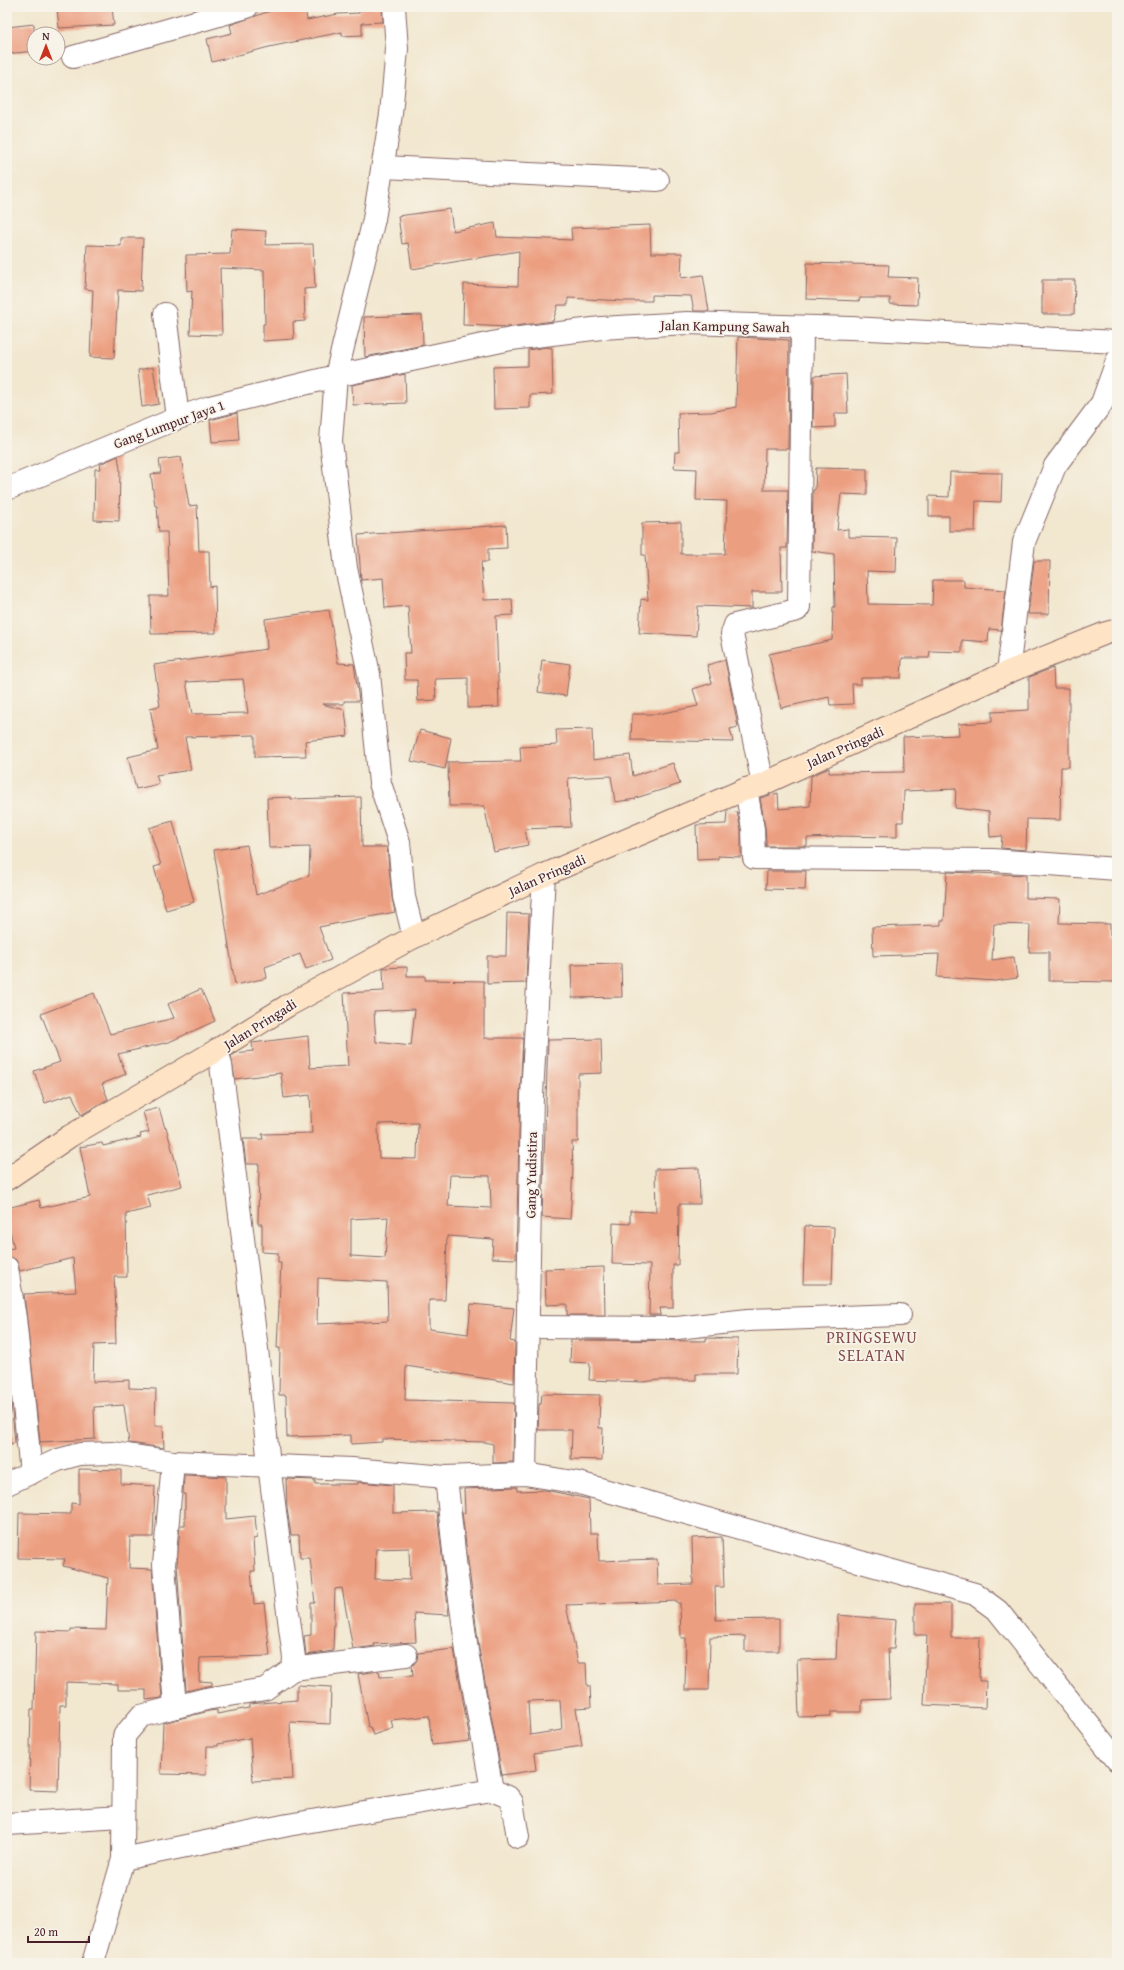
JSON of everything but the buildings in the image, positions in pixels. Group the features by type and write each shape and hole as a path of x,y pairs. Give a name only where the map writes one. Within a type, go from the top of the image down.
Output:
{"street":[{"path":"73,57 247,7"},
{"path":"394,7 397,49 383,167 374,219 336,376 331,441 346,568 369,674 380,784 399,842 404,897 414,937"},
{"path":"383,167 658,180"},
{"path":"165,314 178,418"},
{"name":"Jalan Kampung Sawah","path":"336,376 472,346 511,339 602,328 687,323 1117,342"},
{"path":"802,327 799,607 797,610 735,625 732,634 755,787 752,829 754,858 993,860 1117,869"},
{"path":"1008,672 1024,542 1055,466 1102,403 1117,361"},
{"name":"Gang Lumpur Jaya 1","path":"7,489 178,418 210,407 336,376"},
{"name":"Jalan Pringadi","path":"7,1179 70,1136 217,1050 287,1006 414,937 544,875 755,787 1008,672 1117,630"},
{"name":"Gang Yudistira","path":"525,1474 529,1327 532,1095 544,875"},
{"path":"217,1050 221,1065 246,1255 268,1465 294,1658 293,1669"},
{"path":"7,1268 15,1318 31,1473"},
{"path":"529,1327 677,1328 748,1320 900,1315"},
{"path":"7,1484 58,1460 80,1454 113,1453 173,1462 352,1469 446,1477 525,1474 579,1483 975,1594 998,1611 1117,1760"},
{"path":"173,1462 164,1565 175,1707"},
{"path":"446,1477 466,1643 492,1790"},
{"path":"93,1963 122,1859 124,1736 141,1716 206,1699 266,1689 293,1669 406,1655"},
{"path":"122,1859 288,1825 492,1790 508,1797 512,1802 518,1837"},
{"path":"7,1824 122,1817"}],"district":[{"name":"PRINGSEWU SELATAN","path":"872,1346"}]}
